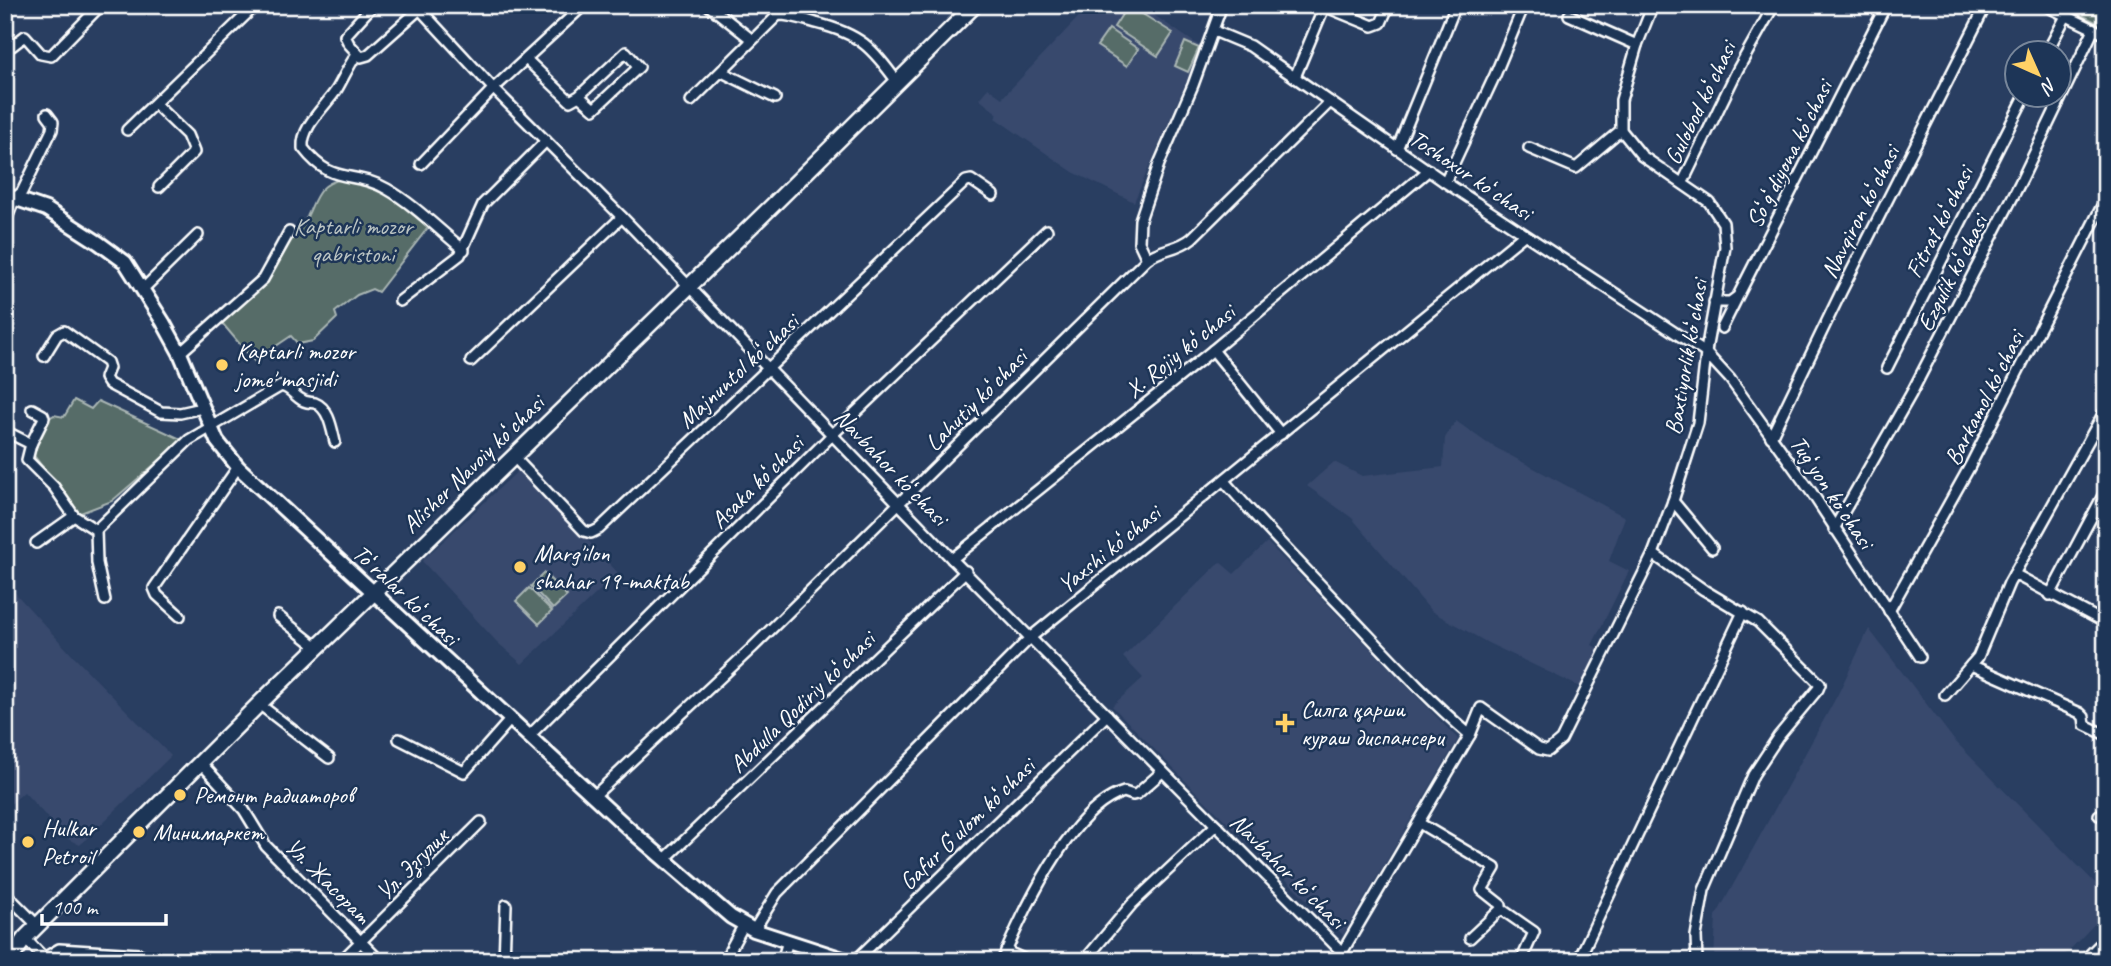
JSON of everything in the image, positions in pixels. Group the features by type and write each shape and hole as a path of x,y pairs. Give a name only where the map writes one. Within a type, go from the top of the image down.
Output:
{"main road":[{"name":"Alisher Navoiy koʻchasi","path":"9,961 37,925 200,762 975,5"},
{"name":"Toʻralar koʻchasi","path":"10,197 46,209 125,262 180,353 209,427 237,467 528,737 664,860 748,928 849,961"},
{"path":"2087,961 2106,942"}],"street":[{"path":"5,46 12,46 25,36 41,54 51,56 102,5"},
{"path":"127,130 256,5"},
{"path":"373,5 346,34 346,41 361,57 368,55 420,7"},
{"path":"421,164 493,89 584,5"},
{"path":"708,5 751,39"},
{"path":"1147,259 1139,242 1140,220 1158,164 1214,31 1222,5"},
{"path":"1295,77 1325,6 1373,26 1381,23 1389,5"},
{"path":"1397,149 1456,5"},
{"path":"1445,182 1524,5"},
{"path":"1530,148 1576,168 1621,130 1621,100 1637,45 1653,5"},
{"name":"Gulobod koʻchasi","path":"1682,182 1738,69 1774,5"},
{"name":"Soʻgʻdiyona koʻchasi","path":"1722,327 1886,5"},
{"name":"Navqiron koʻchasi","path":"1771,437 1829,315 1986,5"},
{"path":"2044,5 2106,35"},
{"name":"Navbahor koʻchasi","path":"420,7 493,89 622,217 953,559 1216,825 1339,956"},
{"path":"691,101 778,15 791,15 841,29 864,42 898,83"},
{"path":"1569,15 1637,45"},
{"path":"2054,38 2066,16"},
{"name":"Ezgulik koʻchasi","path":"1834,528 1911,394 2022,180 2094,29"},
{"name":"Toshoxur koʻchasi","path":"1214,31 1250,46 1445,182 1706,353"},
{"path":"526,59 570,101 579,96 626,52 639,67 594,109 579,96"},
{"path":"357,54 315,118 303,142 303,148 329,172 371,181 391,191 464,250"},
{"path":"722,72 775,98"},
{"name":"Lahutiy koʻchasi","path":"594,796 752,648 1147,259 1157,252 1181,246 1192,238 1331,102"},
{"path":"155,104 187,135 194,152 159,187"},
{"name":"Fitrat koʻchasi","path":"1887,368 2019,108"},
{"path":"5,223 10,197 22,192 52,130 52,122 47,114"},
{"name":"Baxtiyorlik koʻchasi","path":"1339,956 1470,735 1481,708 1539,750 1548,751 1561,740 1653,554 1673,500 1698,422 1706,353 1725,247 1725,229 1719,214 1709,202 1642,156 1621,130"},
{"path":"400,301 464,250 482,204 546,141"},
{"name":"X. Rojiy koʻchasi","path":"953,559 1213,350 1429,170"},
{"name":"Majnuntol koʻchasi","path":"513,456 584,531 591,533 966,181 971,180 993,195"},
{"name":"Barkamol koʻchasi","path":"1889,611 1970,466 2106,198"},
{"path":"471,361 622,217"},
{"name":"Asaka koʻchasi","path":"528,737 833,434 1047,230"},
{"path":"180,353 262,278 289,232"},
{"name":"Yaxshi koʻchasi","path":"724,961 777,893 1031,637 1524,234"},
{"path":"142,290 198,235"},
{"path":"1714,302 1730,302 1738,296"},
{"path":"44,356 57,335 64,331 107,362 109,368 105,378 109,384 161,412 180,413 202,408"},
{"path":"1213,350 1281,434"},
{"name":"Tugʻyon koʻchasi","path":"1706,353 1730,379 1771,437 1920,657"},
{"path":"105,600 97,563 96,530 189,440 283,386 303,401 322,408 327,415 335,442"},
{"path":"32,409 44,418 31,444 27,460 54,487 74,516 96,530"},
{"path":"1945,695 1978,657 2014,574 2106,409"},
{"path":"5,431 31,444"},
{"path":"180,616 157,595 154,588 237,467"},
{"path":"1224,481 1415,684 1470,735"},
{"path":"2050,595 2106,490"},
{"path":"1673,500 1712,548"},
{"path":"36,543 74,516"},
{"path":"1653,554 1704,590 1758,622 1820,684 1778,737 1753,775 1704,890 1696,936 1697,961"},
{"name":"Abdulla Qodiriy koʻchasi","path":"664,860 965,571"},
{"path":"2014,574 2106,623"},
{"path":"1578,961 1743,612"},
{"path":"278,617 317,648"},
{"path":"1971,665 2080,713 2084,717 2085,725 2106,735"},
{"path":"259,704 329,758"},
{"name":"Gafur Gʻulom koʻchasi","path":"855,961 1107,715"},
{"path":"399,739 464,772 510,720"},
{"name":"Ул. Жасорат","path":"200,762 244,810 266,846 380,961"},
{"path":"1002,961 1058,852 1072,831 1103,802 1124,792 1137,794 1162,772"},
{"name":"Ул. Эзгулик","path":"341,961 481,822"},
{"path":"1419,823 1495,868 1482,890 1501,905 1501,909 1534,932 1521,961"},
{"path":"1084,961 1132,904 1216,825"},
{"path":"5,893 37,925"},
{"path":"504,961 506,905"},
{"path":"1470,938 1501,909"},
{"path":"25,938 45,959 59,949 139,954 156,961"},
{"path":"782,961 788,941"},
{"path":"1006,951 1028,961"}],"shaded area":[{"path":"1090,5 1139,5 1201,47 1134,202 1073,172 995,118 998,114 979,99 988,88 1002,98"},
{"path":"1456,421 1487,443 1625,517 1609,561 1629,571 1592,645 1601,650 1582,688 1488,643 1431,611 1352,518 1307,486 1334,462 1362,476 1443,467 1445,438"},
{"name":"Marg'ilon shahar 19-maktab","path":"521,468 618,573 522,664 497,642 422,561"},
{"name":"Силга қарши кураш диспансери","path":"1267,542 1458,739 1343,935 1112,706 1143,678 1123,657 1220,562 1234,574"},
{"path":"5,582 171,756 80,845 66,838 24,792 5,809"},
{"path":"1869,629 1954,740 2106,894 2106,912 2059,961 1714,961 1716,916 1838,694"}],"green space":[{"path":"1128,5 1173,33 1158,56 1114,27"},
{"path":"2061,5 2106,5 2106,27"},
{"path":"1109,29 1138,49 1127,66 1097,46"},
{"path":"1185,42 1199,48 1188,72 1175,66"},
{"name":"Kaptarli mozor qabristoni","path":"343,179 379,190 430,225 378,292 372,289 357,295 335,312 337,318 313,341 298,344 291,336 254,361 222,323 268,281 323,188"},
{"path":"74,400 91,409 98,401 183,440 112,501 78,514 32,453 45,421 54,415 64,417"},
{"path":"544,573 567,596 553,609 531,586"},
{"path":"529,588 552,611 539,624 516,601"}],"place":[{"name":"Kaptarli mozor jome' masjidi","path":"222,365"},
{"name":"Marg'ilon shahar 19-maktab","path":"520,567"},
{"name":"Силга қарши кураш диспансери","path":"1285,723"},
{"name":"Ремонт радиаторов","path":"180,795"},
{"name":"Минимаркет","path":"139,832"},
{"name":"Hulkar Petroil","path":"28,842"}]}
